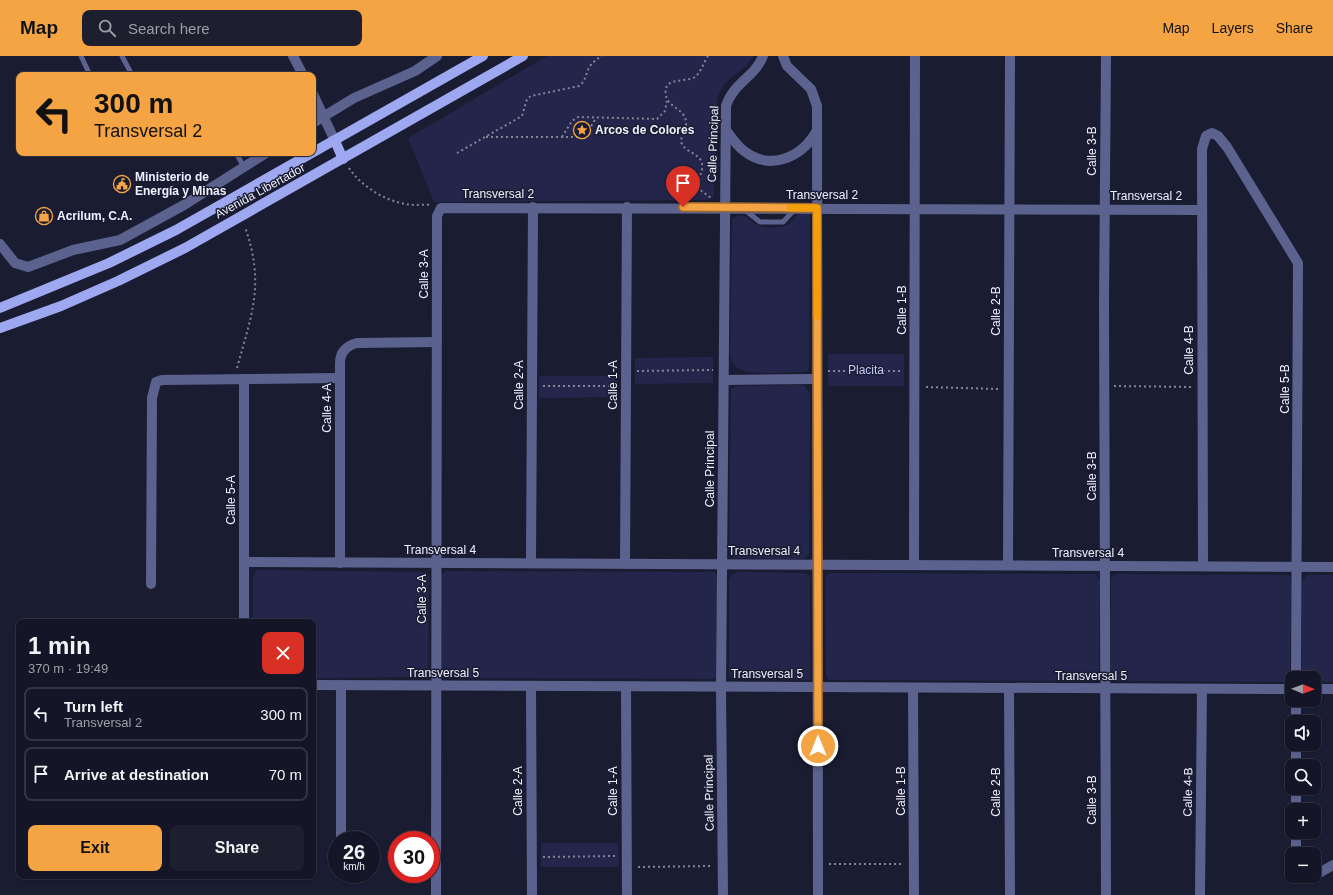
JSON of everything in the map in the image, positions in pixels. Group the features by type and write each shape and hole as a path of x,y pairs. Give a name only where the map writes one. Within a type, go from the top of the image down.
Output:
{"main road":[{"name":"Avenida Libertador","path":"316,152 483,56"},
{"name":"Avenida Libertador","path":"0,328 61,306 118,281 186,248 523,56"},
{"path":"335,141 343,159"},
{"name":"Avenida Libertador","path":"0,308 53,287 123,256 176,230 308,156"}],"street":[{"path":"293,56 301,72"},
{"path":"316,121 354,98 415,70 437,56"},
{"name":"Calle Principal","path":"723,895 721,687 726,106 729,97 738,85 756,68 763,56"},
{"path":"783,56 787,66 811,89 817,106 818,895"},
{"name":"Calle 1-B","path":"914,565 915,56"},
{"name":"Calle 2-B","path":"1008,565 1010,56"},
{"name":"Calle 3-B","path":"1106,56 1106,895"},
{"path":"316,100 335,141"},
{"path":"726,130 744,151 756,157 771,160 783,160 792,157 811,141 817,130"},
{"name":"Calle 5-B","path":"1206,136 1216,134 1226,147 1298,263 1296,671"},
{"name":"Calle 4-B","path":"1203,566 1202,149 1206,136"},
{"path":"0,244 15,263 28,267 73,250 116,241 184,206 261,156"},
{"name":"Calle 2-A","path":"531,563 533,207"},
{"name":"Transversal 2","path":"441,208 627,207 1202,210"},
{"name":"Calle 1-A","path":"625,564 627,207"},
{"name":"Calle 3-A","path":"436,895 436,342 437,216 441,208"},
{"path":"116,241 123,256"},
{"name":"Calle 4-A","path":"340,563 341,354 351,344 363,342 436,342"},
{"path":"724,375 817,375"},
{"path":"150,584 152,398 156,382 162,380 340,378"},
{"name":"Calle 5-A","path":"239,379 244,619"},
{"name":"Transversal 4","path":"244,562 1333,567"},
{"name":"Transversal 5","path":"316,686 1285,689"},
{"path":"341,686 341,831"},
{"name":"Calle 2-A","path":"531,686 532,895"},
{"name":"Calle 1-A","path":"626,687 626,895"},
{"name":"Calle 1-B","path":"913,688 914,895"},
{"name":"Calle 2-B","path":"1009,688 1010,895"},
{"name":"Calle 4-B","path":"1200,895 1202,689"},
{"path":"1321,689 1333,689"},
{"path":"1321,872 1333,865"}],"lane":[{"path":"81,56 89,72"},
{"path":"122,56 130,72"},
{"path":"238,156 244,167"},
{"path":"743,208 760,222 783,222 796,208"}],"path":[{"path":"456,153 522,116 527,99 531,96 579,86 584,82 590,65 602,56"},
{"path":"708,56 695,77 678,80 669,84 666,88 668,100 671,105 681,112 686,119 686,128 681,139 683,148 696,155 702,162 702,171 697,181 697,187 725,208"},
{"path":"562,137 576,118 657,119 665,111 668,100"},
{"path":"485,137 578,137 585,135 596,118"},
{"path":"343,159 351,171 366,185 387,198 407,205 426,204 441,208"},
{"path":"239,379 256,290 256,272 253,249 241,216"},
{"path":"817,375 915,370"},
{"path":"626,371 724,375"},
{"path":"532,386 626,386"},
{"path":"1105,386 1202,387"},
{"path":"914,387 1008,389"},
{"path":"532,857 626,856"},
{"path":"818,864 914,864"},
{"path":"626,867 723,866"}],"green space":[{"path":"547,56 754,56 745,67 724,84 718,96 716,112 714,197 707,200 434,202 408,138"},
{"path":"798,214 810,214 809,368 807,371 801,372 760,373 744,371 735,366 730,353 732,219 740,215 760,226 772,228 787,226"},
{"name":"Placita","path":"828,354 904,354 904,386 828,386"},
{"path":"713,357 713,383 635,384 635,358"},
{"path":"539,376 617,376 617,397 539,398"},
{"path":"800,385 806,387 810,395 809,554 804,559 734,558 730,554 729,549 731,388 739,386"},
{"path":"258,570 427,572 429,577 428,677 316,678 316,619 253,619 253,577 255,572"},
{"path":"446,571 714,572 717,575 716,677 712,679 443,678 441,675 441,575"},
{"path":"737,572 804,573 809,575 809,680 729,678 729,580 731,575"},
{"path":"829,573 1096,574 1100,581 1099,677 1094,681 828,680 826,675 825,577"},
{"path":"1113,575 1289,575 1291,579 1290,671 1285,671 1285,682 1114,681 1111,676 1111,579"},
{"path":"1307,575 1333,575 1333,682 1321,682 1321,671 1302,671 1302,582"},
{"path":"541,843 618,843 619,867 541,867"}],"slow traffic":[{"path":"790,208 817,208 817,316"}],"place":[{"name":"Arcos de Colores","path":"582,130"},
{"name":"Ministerio de Energía y Minas","path":"122,184"},
{"name":"Acrilum, C.A.","path":"44,216"}],"route":[{"path":"683,207 817,208 818,746"}]}
